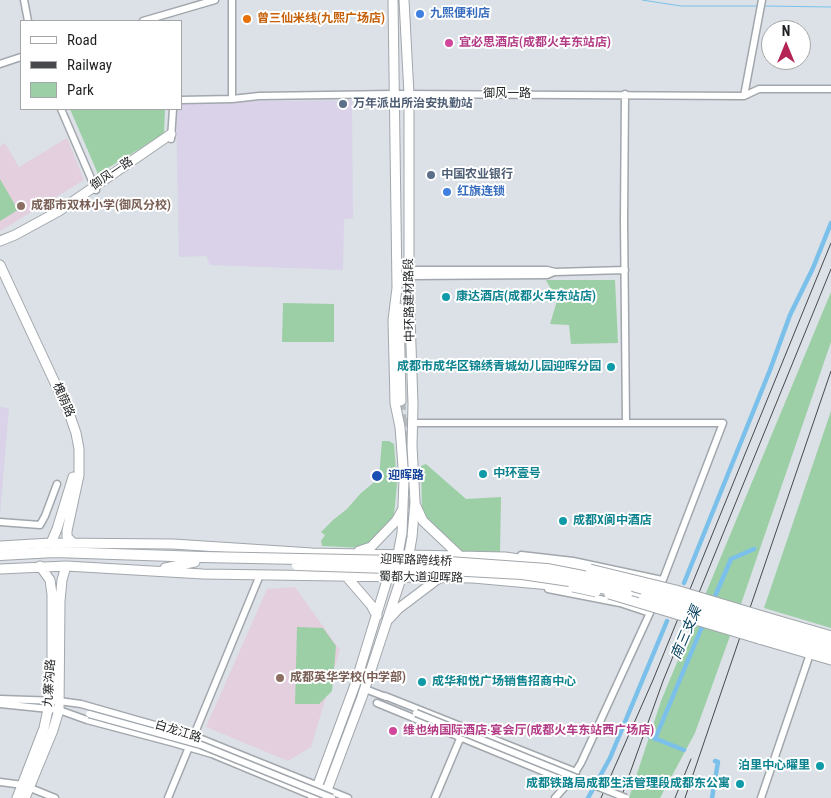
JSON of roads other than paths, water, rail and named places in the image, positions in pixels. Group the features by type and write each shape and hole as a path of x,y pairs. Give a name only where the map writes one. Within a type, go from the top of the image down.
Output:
{"highway":[{"path":"0,555 55,552 151,555 199,561"},
{"path":"0,561 57,558 199,561"},
{"name":"迎晖路跨线桥","path":"199,561 383,560 501,565 573,573 628,589"},
{"path":"590,569 628,589"},
{"path":"587,589 676,590"},
{"name":"蜀都大道迎晖路","path":"628,589 644,598 763,628 831,642"},
{"name":"蜀都大道迎晖路","path":"628,589 763,628 831,652"},
{"path":"644,598 683,617"}],"main road":[{"name":"中环路建材路段","path":"328,795 409,554 414,502 408,273 409,94 406,45 400,2"},
{"name":"中环路建材路段","path":"315,797 317,785 355,685 388,578 398,554 402,533 404,480 400,428 395,403 394,320 397,288 393,48 400,2"},
{"name":"御风一路","path":"0,241 59,211 171,137"},
{"name":"御风一路","path":"0,246 38,229 62,215 94,188"},
{"name":"槐荫路","path":"0,264 69,413 76,433 79,449 79,476 67,531 67,537 73,542"},
{"name":"槐荫路","path":"0,278 65,416 73,446 74,466 71,487 51,543"},
{"path":"397,288 404,401 405,320 409,288"},
{"path":"414,502 423,520 460,556"},
{"path":"353,553 371,547 396,521 403,509"},
{"name":"蜀都大道迎晖路","path":"0,546 73,542 230,547 312,552 474,556 576,566 676,590 763,628 810,654 831,660"},
{"path":"111,543 151,555"},
{"path":"153,570 199,561"},
{"name":"九寨沟路","path":"40,566 50,580 52,594 52,678 54,705"},
{"name":"蜀都大道迎晖路","path":"0,569 66,566 203,574 502,580 587,589 637,602 683,617 763,628"},
{"name":"九寨沟路","path":"17,798 27,786 53,730 60,601 62,580 66,566"},
{"path":"346,576 371,605 376,616"},
{"path":"387,621 398,609 439,578"},
{"path":"763,628 818,632 831,635"},
{"name":"九寨沟路","path":"25,798 27,786"}],"street":[{"path":"24,0 28,20"},
{"path":"146,20 216,0"},
{"path":"232,0 232,99"},
{"path":"744,96 762,0"},
{"path":"0,64 20,57"},
{"name":"御风一路","path":"182,100 232,99 259,96 395,94 744,96 759,89 831,88"},
{"path":"625,94 626,423"},
{"path":"61,110 94,188"},
{"name":"御风一路","path":"171,137 173,110"},
{"path":"408,273 547,275 555,272 625,270"},
{"path":"413,423 724,423 650,613 581,763 569,782 555,798"},
{"path":"0,522 40,525 57,484"},
{"path":"312,552 321,558 323,564 321,571 312,576"},
{"path":"473,578 465,572 465,562 474,556 500,554 550,558 596,565 662,580"},
{"path":"168,798 260,575"},
{"path":"502,580 602,599 650,613"},
{"path":"761,798 810,654"},
{"path":"363,693 385,696 576,772"},
{"path":"363,693 377,703 569,782"},
{"path":"385,696 416,714"},
{"name":"白龙江路","path":"0,699 54,705 87,720 212,754 315,797"},
{"path":"377,703 416,714 626,798"},
{"name":"白龙江路","path":"0,704 80,704 194,736 317,785 328,795 348,798"},
{"path":"54,705 201,745 328,795"},
{"path":"435,798 465,728"},
{"path":"0,782 27,786 55,798"}],"waterway":[{"path":"642,0 681,6 758,6"},
{"path":"764,6 831,7"},
{"path":"684,583 770,370 790,315 813,268 831,223"},
{"name":"南三支渠","path":"713,601 731,559 754,549"},
{"path":"588,798 610,758 667,621"},
{"name":"南三支渠","path":"655,739 704,622"},
{"path":"649,736 684,750"},
{"path":"712,798 718,762 715,761"}],"tunnel":[{"path":"401,401 402,424"},
{"path":"401,561 408,526 409,505 407,415"}],"railway":[{"path":"601,798 653,680 831,243"},
{"path":"621,798 663,681 831,269"},
{"path":"685,798 831,371"},
{"path":"675,798 691,759"}],"place":[{"name":"九熙便利店","path":"420,14"},
{"name":"曾三仙米线(九熙广场店)","path":"247,19"},
{"name":"宜必思酒店(成都火车东站店)","path":"449,43"},
{"name":"万年派出所治安执勤站","path":"343,104"},
{"name":"中国农业银行","path":"431,175"},
{"name":"红旗连锁","path":"447,192"},
{"name":"成都市双林小学(御风分校)","path":"21,206"},
{"name":"康达酒店(成都火车东站店)","path":"446,297"},
{"name":"成都市成华区锦绣青城幼儿园迎晖分园","path":"611,367"},
{"name":"中环壹号","path":"483,474"},
{"name":"迎晖路","path":"377,476"},
{"name":"成都X阆中酒店","path":"563,521"},
{"name":"成都英华学校(中学部)","path":"280,678"},
{"name":"成华和悦广场销售招商中心","path":"422,682"},
{"name":"维也纳国际酒店·宴会厅(成都火车东站西广场店)","path":"393,731"},
{"name":"泊里中心曜里","path":"820,766"},
{"name":"成都铁路局成都生活管理段成都东公寓","path":"740,784"}]}
